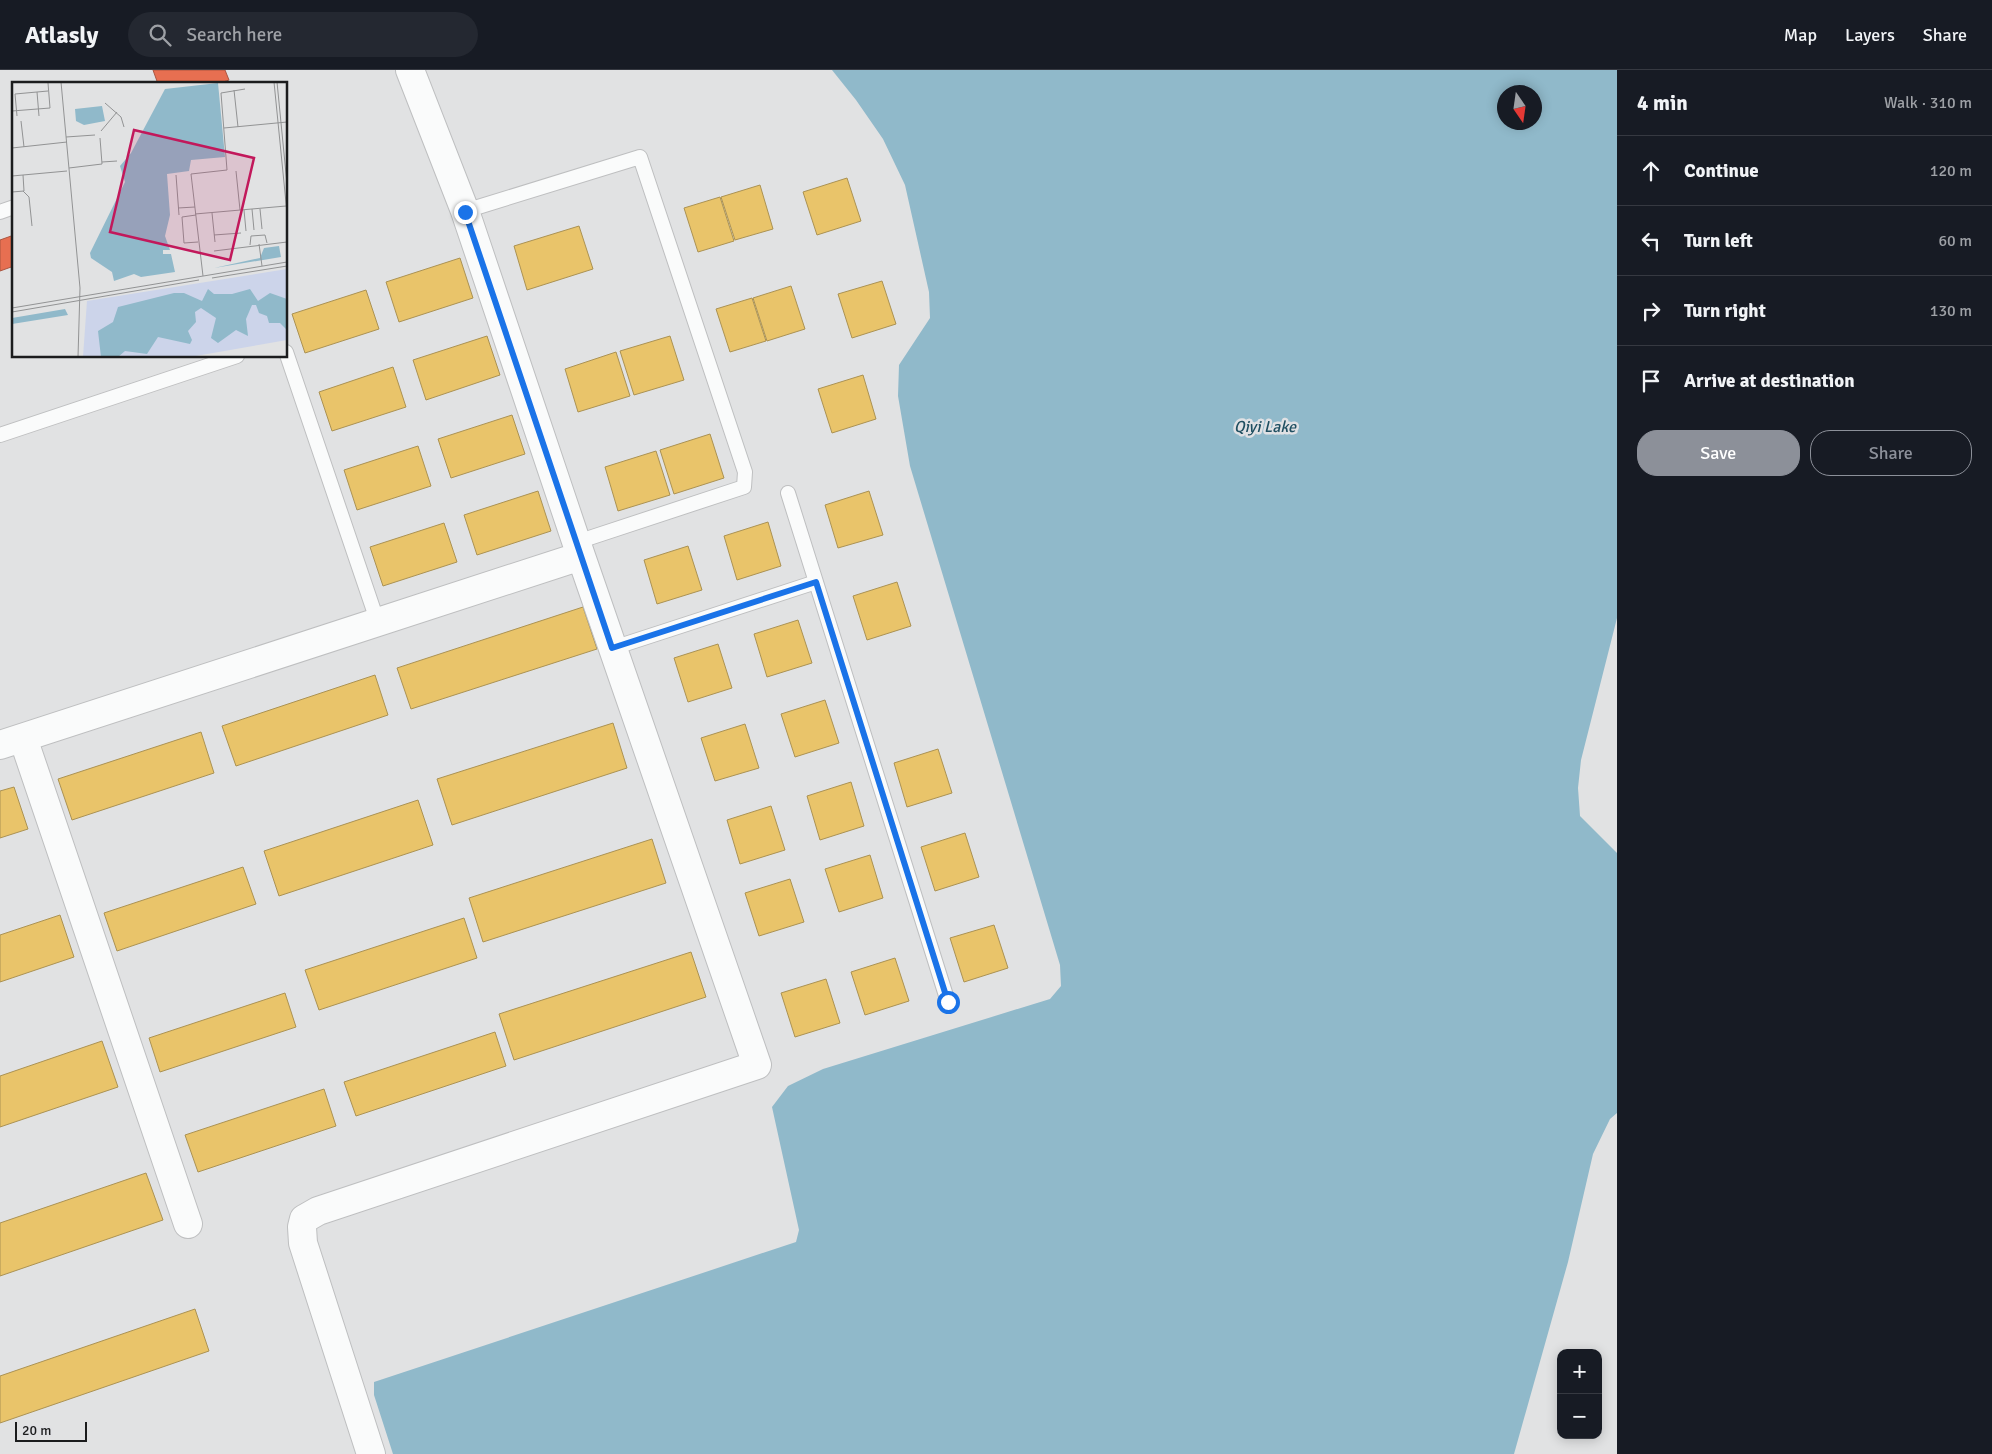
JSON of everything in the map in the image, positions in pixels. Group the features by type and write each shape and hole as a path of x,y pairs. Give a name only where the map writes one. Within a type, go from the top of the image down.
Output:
{"street":[{"path":"372,1454 303,1243 302,1227 304,1220 318,1211 757,1065 612,648 465,212 410,70"},
{"path":"188,1224 12,742 378,622 579,549"}],"lane":[{"path":"465,212 640,157 650,184 745,472 744,487 579,549"},
{"path":"0,212 12,208"},
{"path":"0,435 231,358"},
{"path":"288,358 378,622"},
{"path":"788,493 948,1002"},
{"path":"612,648 816,582"}],"water":[{"name":"Qiyi Lake","path":"832,70 1617,70 1617,618 1581,760 1578,788 1580,816 1617,853 1617,1113 1610,1119 1593,1154 1568,1262 1514,1454 393,1454 374,1395 374,1382 796,1242 799,1230 772,1107 788,1086 823,1069 1050,999 1061,986 1060,965 910,466 898,396 899,365 930,318 929,292 905,185 883,139"}],"building: Homes":[{"path":"847,178 861,221 817,235 803,192"},
{"path":"760,185 773,229 735,240 721,197"},
{"path":"720,197 734,241 698,252 684,208"},
{"path":"579,226 593,269 527,290 514,246"},
{"path":"460,258 473,298 399,322 386,282"},
{"path":"882,281 896,324 852,338 838,294"},
{"path":"791,286 805,329 767,341 753,298"},
{"path":"366,290 379,329 305,353 292,314"},
{"path":"752,298 766,341 730,352 716,309"},
{"path":"487,336 500,375 426,400 413,360"},
{"path":"670,336 684,380 634,395 620,351"},
{"path":"616,352 630,396 578,412 565,369"},
{"path":"393,367 406,407 332,431 319,392"},
{"path":"863,375 876,419 832,433 818,389"},
{"path":"512,415 525,454 451,478 438,439"},
{"path":"710,434 724,478 674,494 660,450"},
{"path":"418,446 431,486 357,510 344,470"},
{"path":"656,451 670,495 618,511 605,467"},
{"path":"538,491 551,531 477,555 464,515"},
{"path":"869,491 883,535 838,548 825,505"},
{"path":"768,522 781,566 737,580 724,536"},
{"path":"444,523 457,562 383,586 370,547"},
{"path":"688,546 702,590 657,604 644,560"},
{"path":"897,582 911,626 867,640 853,596"},
{"path":"583,607 597,649 411,709 397,668"},
{"path":"798,620 812,663 767,677 754,634"},
{"path":"718,644 732,688 688,702 674,658"},
{"path":"375,675 388,715 236,766 222,726"},
{"path":"825,700 839,743 795,757 781,714"},
{"path":"613,723 627,768 452,825 437,779"},
{"path":"745,724 759,768 715,781 701,738"},
{"path":"201,732 214,773 72,820 58,779"},
{"path":"938,749 952,793 907,807 894,763"},
{"path":"851,782 864,826 820,840 807,796"},
{"path":"14,787 28,829 0,838 0,791"},
{"path":"418,800 433,845 279,896 264,851"},
{"path":"771,806 785,850 740,864 727,820"},
{"path":"965,833 979,877 935,891 921,847"},
{"path":"652,839 666,883 483,942 469,898"},
{"path":"870,855 883,898 839,912 825,869"},
{"path":"243,867 256,904 117,951 104,913"},
{"path":"790,879 804,922 759,936 745,893"},
{"path":"60,915 74,957 0,982 0,935"},
{"path":"464,918 477,958 319,1010 305,970"},
{"path":"994,925 1008,968 964,982 950,938"},
{"path":"691,952 706,997 514,1060 499,1014"},
{"path":"895,958 909,1001 865,1015 851,972"},
{"path":"826,979 840,1023 795,1037 781,993"},
{"path":"285,993 296,1027 160,1072 149,1038"},
{"path":"495,1032 506,1066 356,1116 344,1082"},
{"path":"102,1041 118,1087 0,1127 0,1076"},
{"path":"324,1089 336,1126 198,1172 185,1135"},
{"path":"146,1173 163,1220 0,1276 0,1223"},
{"path":"195,1309 209,1351 0,1423 0,1376"}],"building: Shops":[{"path":"153,70 225,70 229,80 223,82 157,82"},
{"path":"12,236 12,267 0,271 0,240"}],"route":[{"path":"465,212 612,648 816,582 948,1002"}]}
